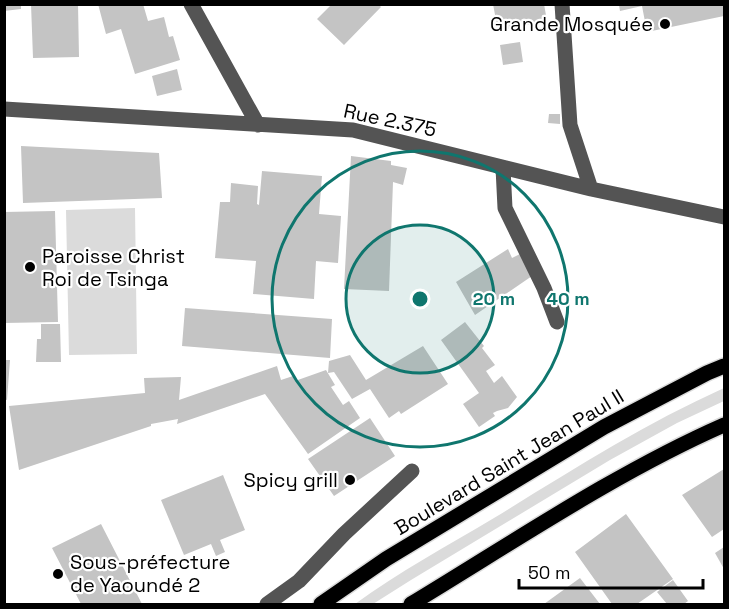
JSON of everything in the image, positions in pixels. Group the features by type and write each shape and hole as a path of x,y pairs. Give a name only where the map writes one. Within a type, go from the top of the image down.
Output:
{"main road":[{"name":"Boulevard Saint Jean Paul II","path":"321,604 386,559 604,427 724,366"},
{"path":"411,604 683,443 724,425"}],"street":[{"path":"191,4 258,125"},
{"path":"562,4 570,125 591,189"},
{"name":"Rue 2.375","path":"4,109 353,130 591,189 724,217"},
{"path":"503,168 506,208 544,288 557,322"},
{"path":"267,604 299,581 344,534 412,471"}],"shaded area":[{"path":"135,208 137,354 69,355 66,210"},
{"path":"724,388 724,401 677,423 610,460 373,604 355,604 406,570 607,449"}],"building":[{"path":"4,4 21,4 21,9 4,11"},
{"path":"31,4 78,4 79,57 33,58"},
{"path":"98,4 143,4 148,21 164,17 169,37 173,36 180,60 135,74 121,29 106,34"},
{"path":"332,4 378,4 381,7 344,45 317,19"},
{"path":"493,4 544,4 547,21 498,31"},
{"name":"Grande Mosquée","path":"724,4 724,16 647,32 642,6 620,11 619,5"},
{"path":"520,42 523,62 503,65 500,45"},
{"path":"177,69 182,90 157,96 152,76"},
{"path":"549,114 560,114 560,124 548,123"},
{"path":"21,146 159,153 162,198 23,203"},
{"path":"351,156 391,161 391,165 407,168 403,185 393,182 389,291 344,289"},
{"path":"262,171 322,176 319,214 341,216 338,263 316,261 314,299 253,294 256,261 215,258 220,202 230,202 231,183 258,186 257,204 259,205"},
{"name":"Paroisse Christ Roi de Tsinga","path":"55,211 58,322 4,323 4,212"},
{"path":"508,249 512,258 520,254 532,276 475,315 456,282"},
{"path":"185,308 332,319 330,358 182,346"},
{"path":"465,322 484,346 482,348 495,365 486,371 494,383 502,376 517,397 508,408 493,413 495,416 479,427 463,404 479,393 441,340"},
{"path":"41,324 60,324 61,362 36,362 37,339 41,339"},
{"path":"423,346 448,384 401,414 399,411 389,418 370,389 352,399 334,372 328,373 329,361 350,355 366,380"},
{"path":"4,360 10,360 7,400 4,399"},
{"path":"277,366 281,380 293,376 295,381 326,370 335,385 331,387 343,405 349,401 360,418 308,454 265,394 177,424 178,419 151,424 151,426 19,470 9,406 145,393 144,378 181,377 179,400"},
{"path":"370,418 395,456 334,496 308,459"},
{"path":"724,469 724,529 712,537 682,495"},
{"path":"223,475 245,530 220,540 225,552 216,556 211,544 184,555 161,500"},
{"path":"626,514 673,579 637,604 612,604 575,552"},
{"path":"101,524 142,604 81,604 52,548"},
{"path":"724,547 724,569 715,553"},
{"path":"580,578 600,604 544,604"},
{"path":"673,580 688,601 684,604 667,604 657,592"}],"place":[{"name":"Grande Mosquée","path":"665,24"},
{"name":"Paroisse Christ Roi de Tsinga","path":"30,267"},
{"name":"Spicy grill","path":"350,480"},
{"name":"Sous-préfecture de Yaoundé 2","path":"58,574"}]}
